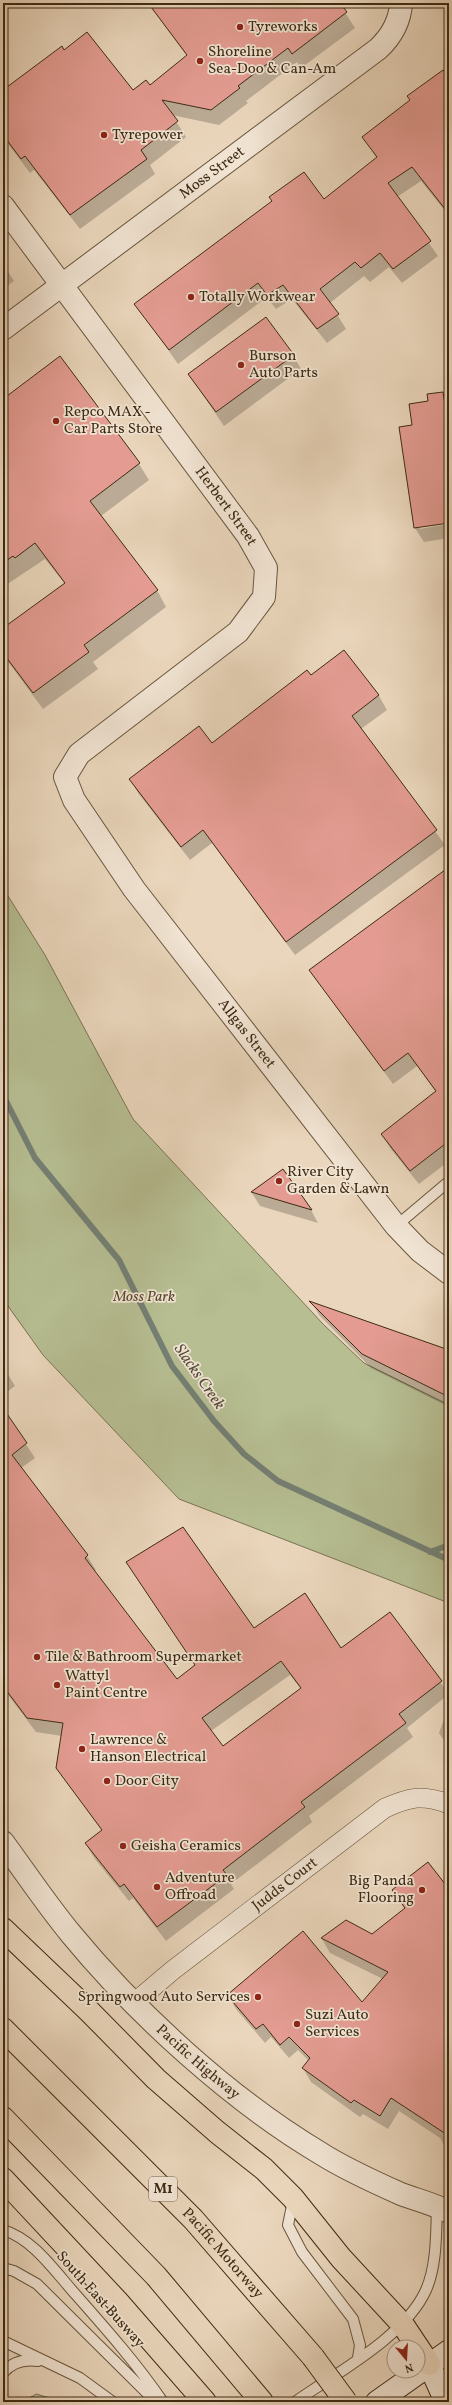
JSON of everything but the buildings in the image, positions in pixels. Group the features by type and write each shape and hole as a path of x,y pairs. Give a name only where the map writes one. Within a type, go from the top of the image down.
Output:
{"highway":[{"path":"3,1929 90,2011 156,2079 217,2132 264,2169 293,2198 341,2258 403,2325 429,2364"},
{"name":"Pacific Motorway","path":"3,2029 193,2219 313,2357 346,2402"},
{"path":"3,2118 156,2276 259,2398"},
{"path":"3,2179 118,2301 205,2402"}],"street":[{"name":"Moss Street","path":"3,329 378,49 393,33 398,23 401,3"},
{"name":"Herbert Street","path":"3,206 248,536 266,568 264,597 238,632 79,754 65,777"},
{"name":"Allgas Street","path":"65,777 74,800 134,889 396,1226 420,1250 449,1273"},
{"name":"Judds Court","path":"134,2003 173,1970 385,1808 409,1798 436,1799 449,1804"},
{"name":"Pacific Highway","path":"3,1842 71,1934 134,2003 224,2085 303,2143 341,2165 402,2194 445,2207"},
{"path":"377,2402 449,2351"},
{"path":"429,2364 446,2402"}],"lane":[{"path":"396,1226 447,1183"},
{"path":"293,2198 288,2225 302,2252 353,2319 358,2330 360,2345 358,2358"},
{"path":"295,2402 403,2325 426,2290 445,2207"},
{"name":"South East Busway","path":"3,2230 31,2245 51,2266 136,2363 163,2402"},
{"name":"South East Busway","path":"3,2268 14,2270 37,2284 156,2402"},
{"path":"3,2341 80,2378 113,2402"},
{"path":"3,2373 16,2363 26,2360 48,2362"}],"green space":[{"name":"Moss Park","path":"3,888 45,955 133,1119 323,1324 364,1363 449,1405 449,1603 179,1499 43,1355 3,1299"},
{"path":"36,2394 50,2398 54,2402 24,2402"}],"waterway":[{"name":"Slacks Creek","path":"3,1095 35,1158 119,1260 172,1366 214,1421 244,1454 278,1481 449,1560"},
{"path":"430,1552 449,1545"}],"place":[{"name":"Tyreworks","path":"240,27"},
{"name":"Shoreline Sea-Doo & Can-Am","path":"200,61"},
{"name":"Tyrepower","path":"104,135"},
{"name":"Totally Workwear","path":"191,297"},
{"name":"Burson Auto Parts","path":"241,365"},
{"name":"Repco MAX - Car Parts Store","path":"56,421"},
{"name":"River City Garden & Lawn","path":"279,1181"},
{"name":"Tile & Bathroom Supermarket","path":"37,1657"},
{"name":"Wattyl Paint Centre","path":"57,1685"},
{"name":"Lawrence & Hanson Electrical","path":"82,1749"},
{"name":"Door City","path":"107,1781"},
{"name":"Geisha Ceramics","path":"123,1846"},
{"name":"Adventure Offroad","path":"157,1887"},
{"name":"Big Panda Flooring","path":"422,1890"},
{"name":"Springwood Auto Services","path":"258,1997"},
{"name":"Suzi Auto Services","path":"297,2024"}]}
